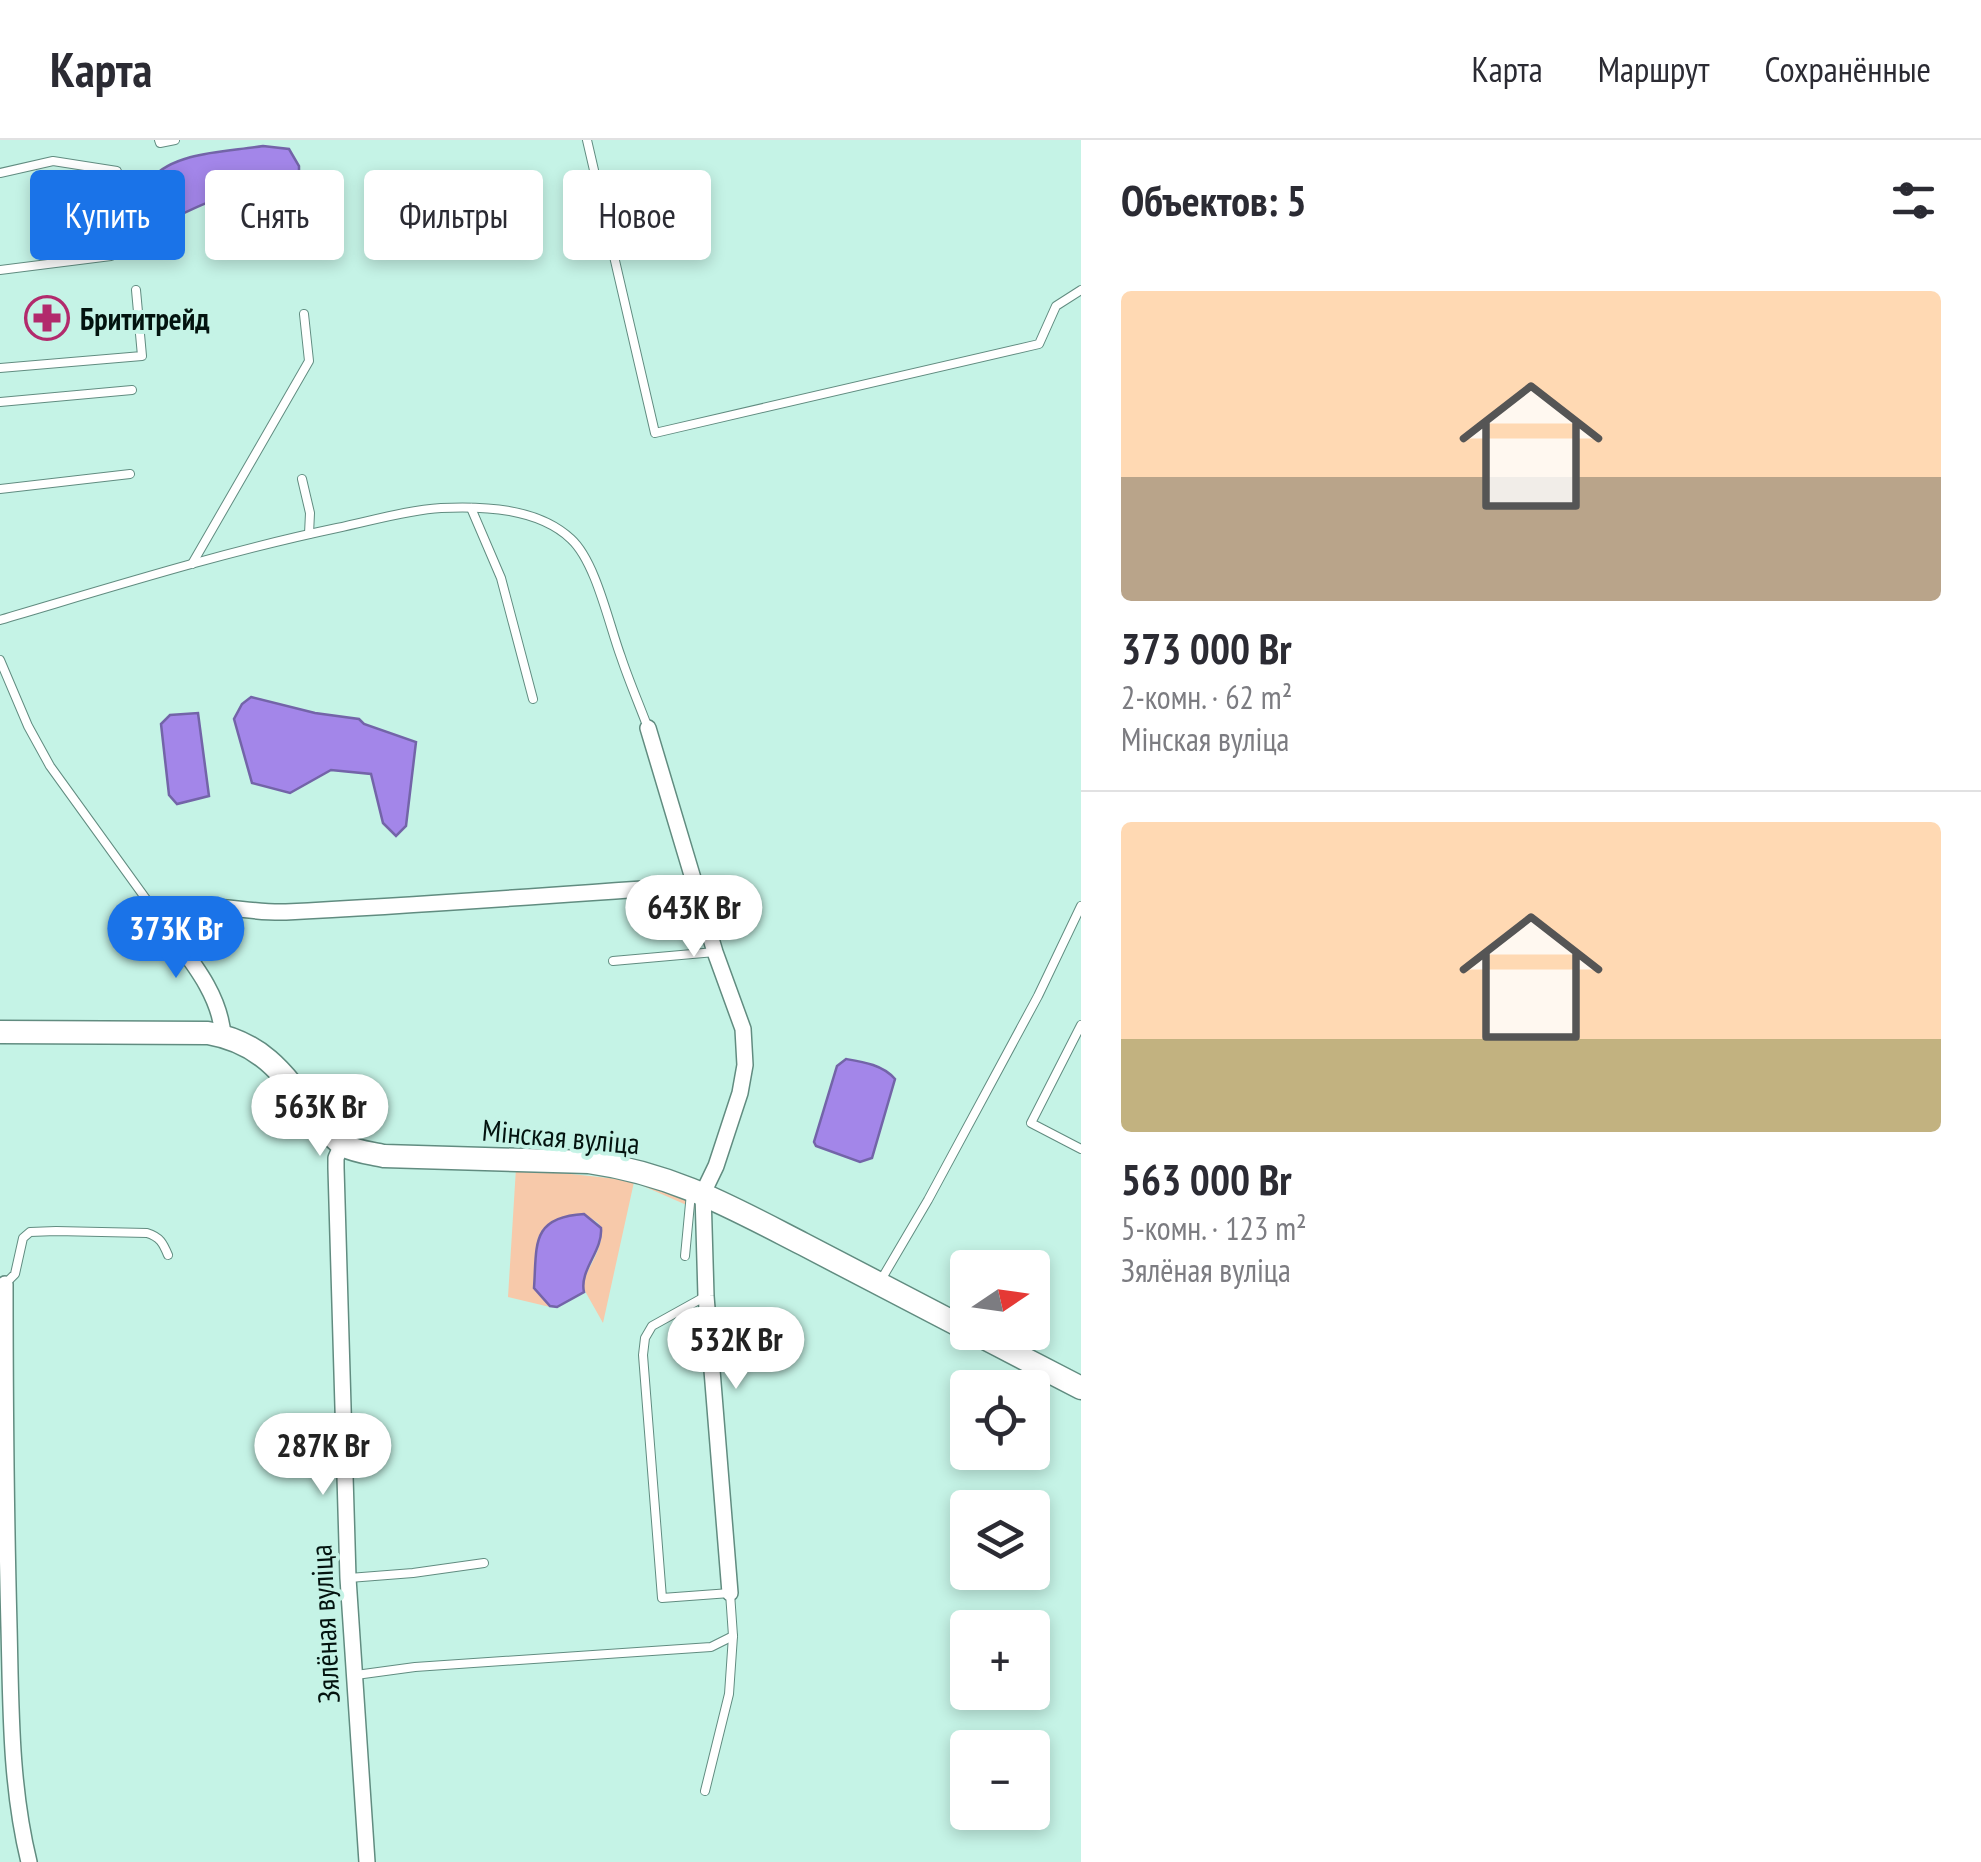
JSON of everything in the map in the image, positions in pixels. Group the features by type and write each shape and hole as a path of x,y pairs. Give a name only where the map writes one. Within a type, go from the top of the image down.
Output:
{"street":[{"path":"648,728 714,952 743,1029 745,1065 740,1093 716,1166 692,1188 706,1296 730,1594"},
{"path":"223,1036 222,1016 214,996 159,917 174,909 212,906 262,913 696,885"},
{"path":"0,1032 223,1036 255,1049 271,1063 342,1144"},
{"name":"Мінская вуліца","path":"342,1144 384,1156 620,1166 692,1188 950,1321"},
{"name":"Зялёная вуліца","path":"342,1144 336,1168 348,1578 367,1862"},
{"path":"5,1284 2,1477 12,1760 28,1862"},
{"name":"Мінская вуліца","path":"1007,1350 1081,1388"}],"lane":[{"path":"159,140 174,140"},
{"path":"587,140 655,433 1039,344 1056,306 1081,290"},
{"path":"0,172 53,160 117,171 131,220 111,256 0,270"},
{"path":"0,368 142,356 136,290"},
{"path":"192,564 309,361 304,314"},
{"path":"0,402 132,390"},
{"path":"0,488 130,474"},
{"path":"302,478 310,513 309,534"},
{"path":"0,620 309,534 436,508 516,512 549,524 573,540 593,574 648,728"},
{"path":"472,508 501,578 533,699"},
{"path":"0,660 50,766 159,917"},
{"path":"878,1284 1029,1013 1081,906"},
{"path":"612,961 714,952"},
{"path":"1081,1025 1030,1124 1081,1148"},
{"path":"685,1256 692,1188"},
{"path":"5,1284 15,1274 23,1238 30,1232 147,1233 163,1242 168,1255"},
{"path":"705,1791 729,1694 733,1636 730,1594 662,1598 642,1355 652,1326 706,1296"},
{"path":"348,1578 484,1563"},
{"path":"353,1676 416,1666 711,1647 733,1636"}],"shaded area":[{"path":"263,146 289,149 299,170 205,170 205,204 185,213 185,170 162,170 203,154"},
{"path":"251,697 359,719 416,742 406,826 396,836 383,823 371,774 331,770 290,793 252,783 234,719"},
{"path":"198,713 209,796 177,804 169,795 161,724 170,715"},
{"path":"846,1059 879,1067 895,1079 872,1158 860,1162 814,1142 837,1066"},
{"path":"516,1168 645,1182 698,1204 698,1210 634,1182 603,1323 581,1284 601,1236 598,1223 584,1214 538,1237 534,1289 550,1307 508,1297"},
{"path":"584,1214 601,1228 601,1236 585,1276 584,1292 557,1307 550,1306 534,1288 540,1236 554,1221"}],"place":[{"name":"Брититрейд","path":"47,318"}]}
